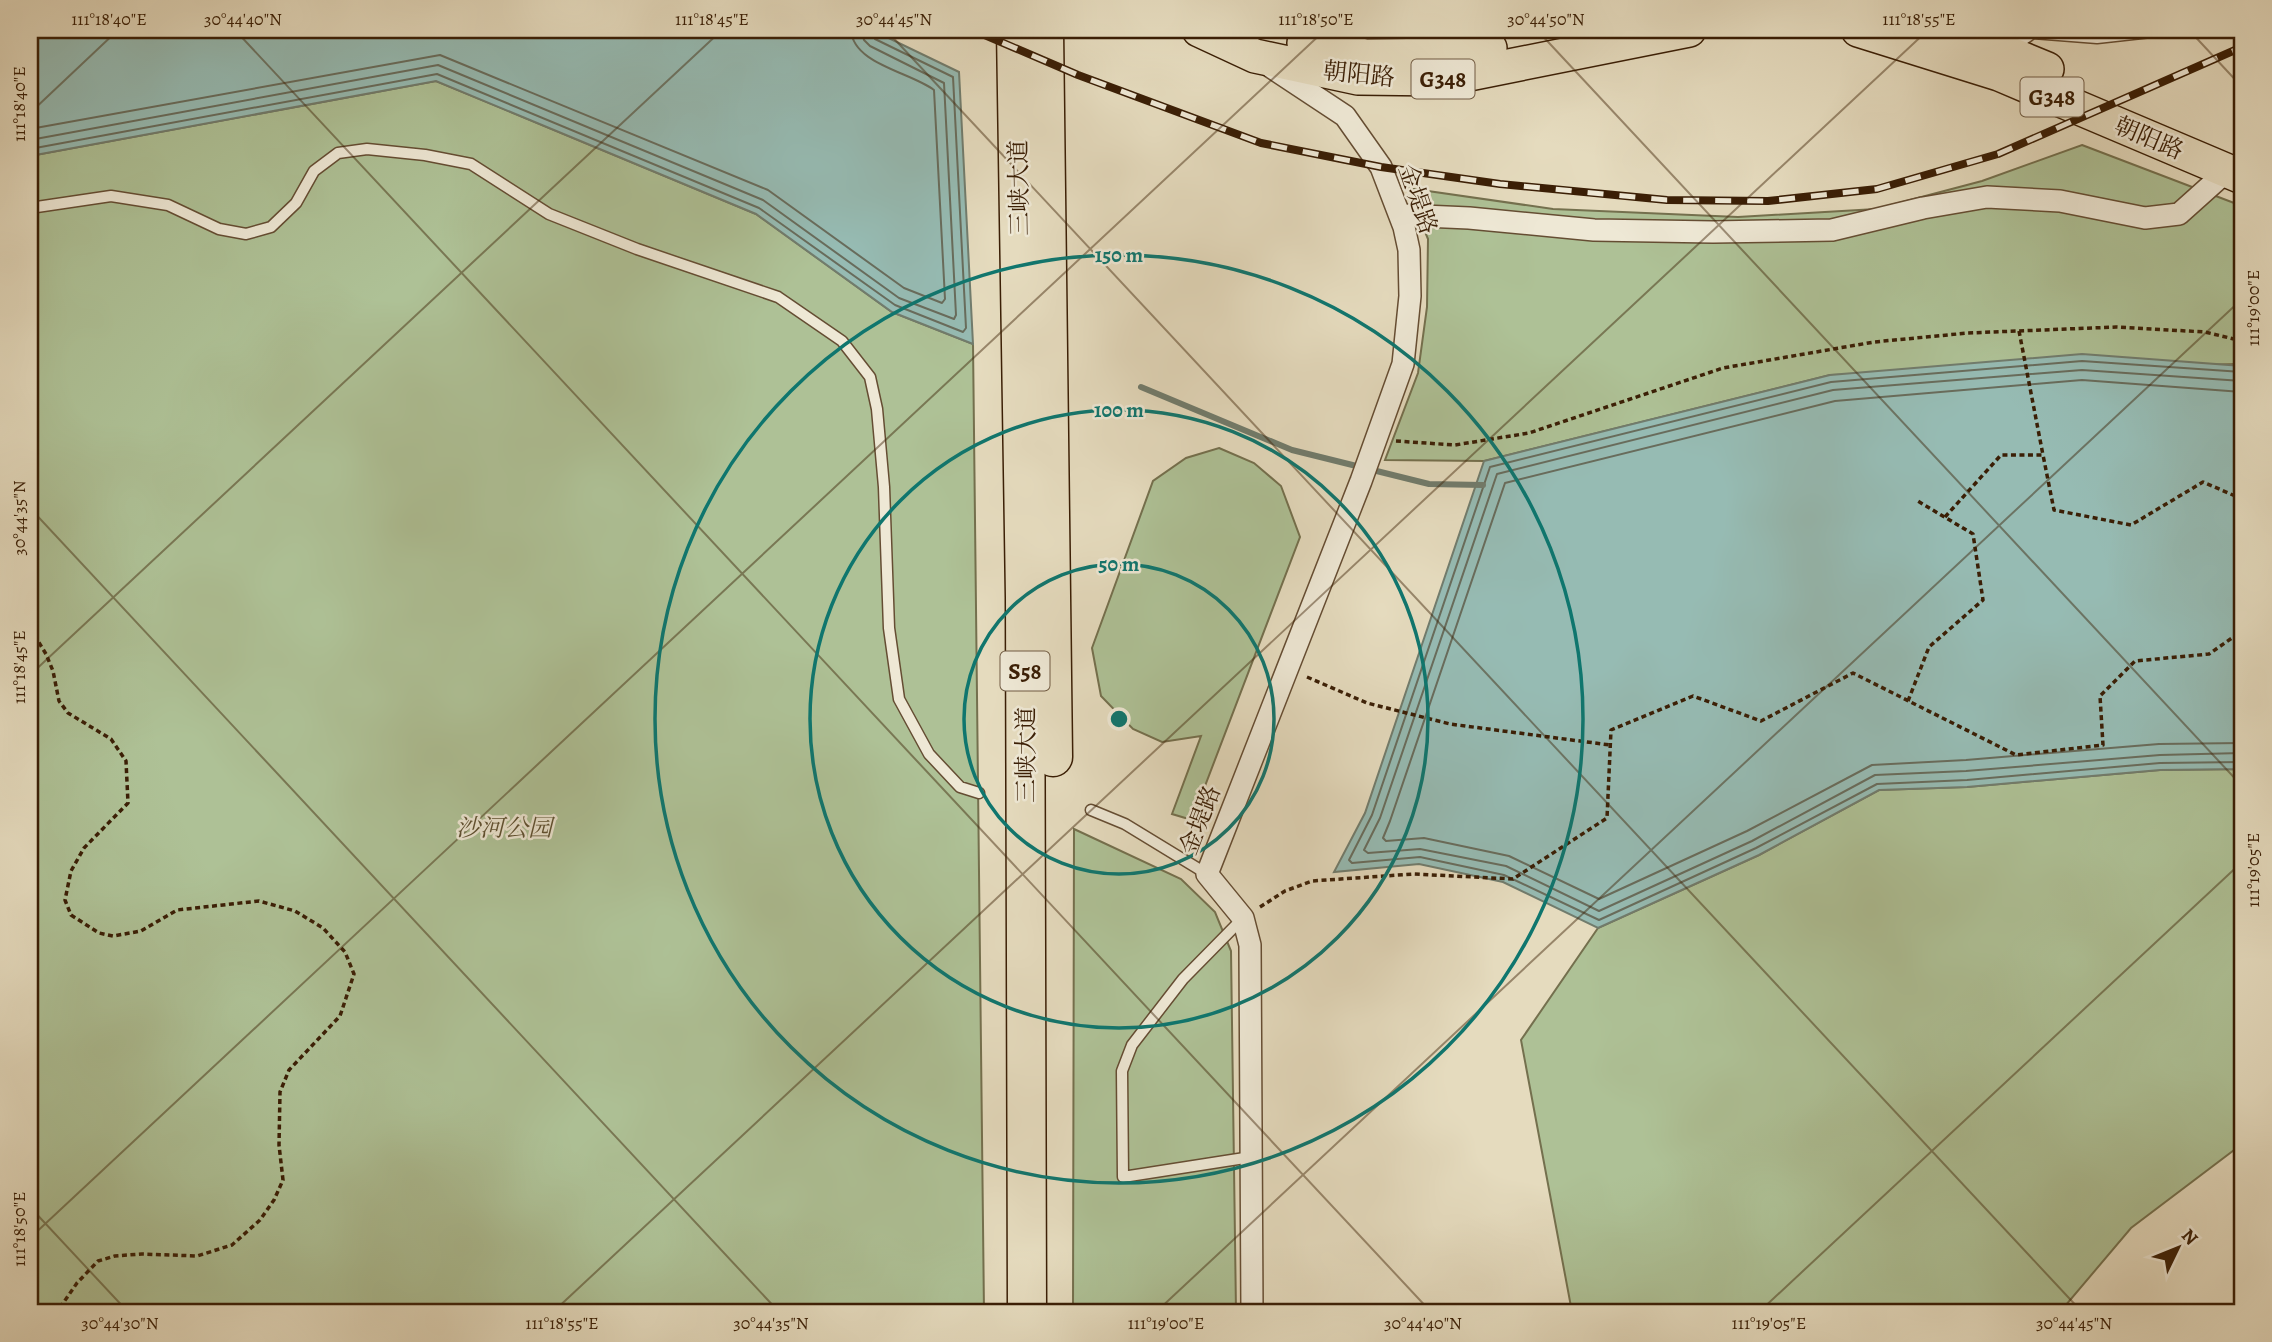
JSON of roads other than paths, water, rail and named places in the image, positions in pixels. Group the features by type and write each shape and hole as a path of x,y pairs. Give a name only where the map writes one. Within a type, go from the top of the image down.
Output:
{"highway":[{"name":"三峡大道","path":"1016,30 1025,597 1027,1312"},
{"name":"三峡大道","path":"1044,30 1053,639 1054,1312"}],"main road":[{"name":"朝阳路","path":"1199,30 1254,43 1359,78 1444,79 1689,30"},
{"name":"朝阳路","path":"1254,43 1263,34 1340,51 1378,56 1452,55 1585,30"},
{"name":"朝阳路","path":"1858,30 1878,34 1999,74 2237,167"},
{"name":"朝阳路","path":"1939,30 2006,52 2237,167"}],"street":[{"name":"金堤路","path":"1252,1312 1250,945 1243,918 1207,874 1361,481 1403,364 1410,296 1409,250 1401,215 1381,167 1345,116 1254,43"},
{"path":"1401,215 1469,218 1594,230 1832,230 1923,208 1987,197 2060,201 2145,218 2179,214 2237,167"}],"lane":[{"path":"2006,52 2033,33 2097,38 2169,30"},
{"path":"30,208 111,196 167,205 219,229 246,234 271,227 296,203 314,171 338,153 367,149 438,157 471,164 549,214 593,233 778,297 842,341 870,377 877,409 884,487 889,628 899,699 929,754 960,787 979,793"},
{"path":"1091,810 1125,824 1207,874"},
{"path":"1243,918 1183,979 1132,1045 1122,1071 1123,1177 1251,1157"}],"water":[{"path":"30,30 872,30 959,72 973,344 892,312 756,214 436,81 30,156"},
{"path":"2082,354 2242,366 2242,769 2160,770 1967,787 1879,790 1759,855 1598,928 1503,882 1419,864 1334,872 1365,813 1484,461 1830,375"}],"waterway":[{"path":"1141,387 1292,450 1429,484 1483,485"}],"railway":[{"path":"973,30 1078,75 1261,143 1381,167 1500,184 1667,200 1768,201 1877,189 1998,154 2242,47"}],"park label":[{"name":"沙河公园","path":"504,828"}]}
